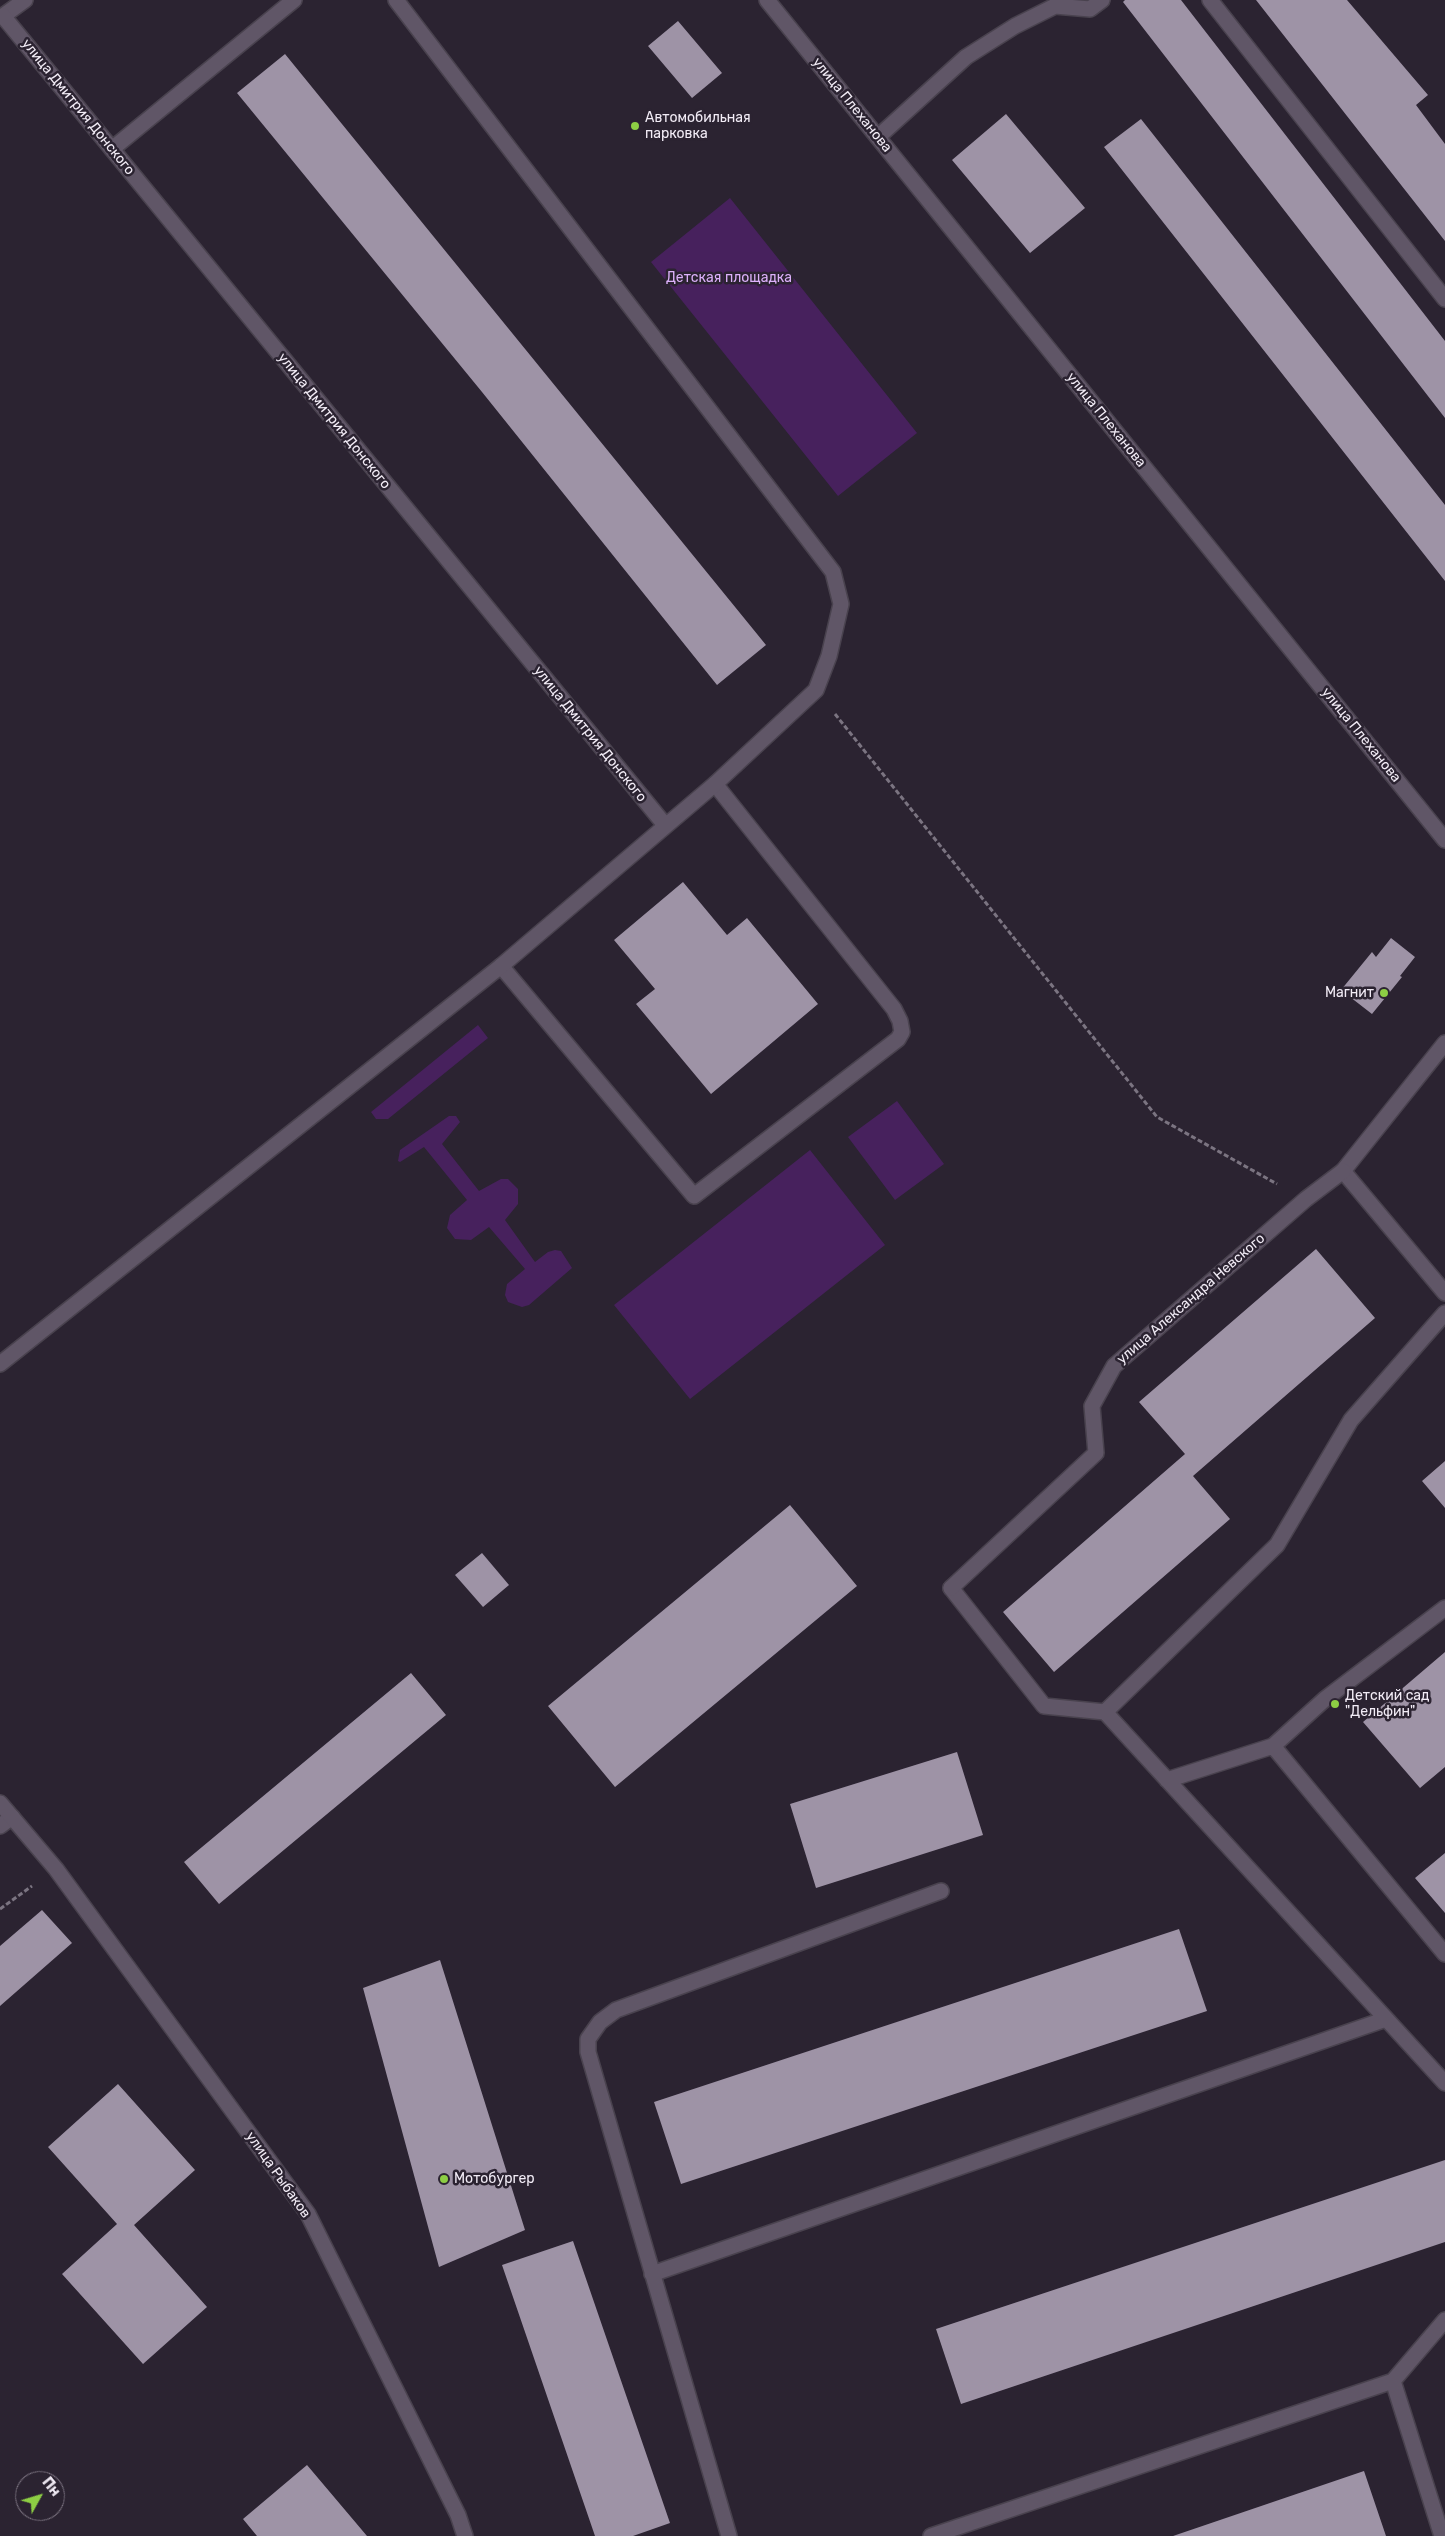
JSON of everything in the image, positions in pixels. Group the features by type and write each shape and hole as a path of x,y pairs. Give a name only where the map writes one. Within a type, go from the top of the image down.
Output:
{"street":[{"name":"улица Дмитрия Донского","path":"25,0 3,16 665,826"},
{"path":"112,149 294,0"},
{"path":"0,1364 500,966 715,784 816,690 830,656 841,604 833,572 396,0"},
{"name":"улица Плеханова","path":"767,0 1445,840"},
{"path":"878,137 966,57 1015,26 1055,6 1090,9 1102,0"},
{"path":"1210,0 1445,299"},
{"path":"500,966 694,1196 898,1039 902,1032 894,1009 715,784"},
{"name":"улица Александра Невского","path":"1105,1712 1044,1706 951,1588 1096,1453 1092,1406 1114,1366 1306,1199 1343,1171 1445,1042"},
{"path":"1343,1171 1445,1293"},
{"path":"1445,1314 1351,1420 1277,1546 1105,1712 1445,2083"},
{"path":"1167,1780 1273,1746 1325,1699 1445,1608"},
{"path":"1273,1746 1445,1954"},
{"name":"улица Рыбаков","path":"0,1804 6,1822 56,1869 308,2214 458,2515 465,2536"},
{"path":"729,2536 588,2052 588,2039 600,2022 616,2010 941,1891"},
{"path":"652,2274 1386,2019"},
{"path":"931,2536 1393,2381 1445,2320"},
{"path":"1393,2381 1442,2536"}],"path":[{"path":"816,690 1157,1117 1306,1199"},
{"path":"0,1910 56,1869"}],"green space":[{"name":"Детская площадка","path":"730,198 917,433 838,496 651,262"},
{"path":"478,1025 488,1038 388,1119 376,1119 371,1112"},
{"path":"897,1101 944,1164 895,1200 848,1137"},
{"path":"449,1116 456,1116 460,1122 442,1144 479,1191 501,1179 508,1179 518,1189 518,1204 505,1220 535,1262 548,1252 555,1250 561,1251 572,1268 529,1305 522,1307 508,1302 505,1295 507,1284 525,1269 489,1227 471,1240 455,1239 447,1228 450,1215 467,1200 424,1147 400,1162 398,1161 400,1150"},
{"path":"810,1150 885,1245 690,1399 614,1305"}],"building":[{"path":"1125,0 1181,0 1445,341 1445,418 1123,2"},
{"path":"1256,0 1347,0 1428,95 1416,105 1445,144 1445,241"},
{"path":"678,21 722,73 692,98 648,46"},
{"path":"285,54 766,645 717,685 482,392 237,93"},
{"path":"1006,114 1085,208 1030,253 952,160"},
{"path":"1141,119 1445,505 1445,581 1104,147"},
{"path":"683,882 727,935 747,918 818,1004 711,1094 636,1004 655,989 614,940"},
{"path":"1391,938 1415,957 1400,976 1402,977 1372,1014 1341,990 1372,952 1376,957"},
{"path":"1316,1249 1375,1318 1193,1476 1230,1519 1054,1672 1003,1612 1185,1454 1139,1402"},
{"path":"1445,1461 1445,1508 1422,1481"},
{"path":"790,1505 857,1586 615,1787 548,1706"},
{"path":"482,1553 509,1585 483,1607 455,1575"},
{"path":"1445,1652 1445,1767 1420,1788 1363,1722"},
{"path":"411,1673 446,1715 219,1904 184,1862"},
{"path":"957,1752 983,1835 816,1888 790,1804"},
{"path":"1445,1853 1445,1913 1415,1878"},
{"path":"42,1910 72,1943 0,2006 0,1946"},
{"path":"1179,1929 1207,2011 681,2184 654,2102"},
{"path":"440,1960 525,2230 439,2267 363,1988"},
{"path":"118,2084 195,2170 134,2225 207,2307 143,2364 62,2274 117,2224 48,2147"},
{"path":"1445,2160 1445,2242 961,2404 936,2329"},
{"path":"573,2241 670,2523 633,2536 595,2536 502,2265"},
{"path":"307,2465 367,2536 257,2536 243,2519"},
{"path":"1364,2471 1386,2536 1173,2536"}],"place":[{"name":"Автомобильная парковка","path":"635,126"},
{"name":"Магнит","path":"1384,993"},
{"name":"Детский сад \"Дельфин\"","path":"1335,1704"},
{"name":"Мотобургер","path":"444,2179"}]}
